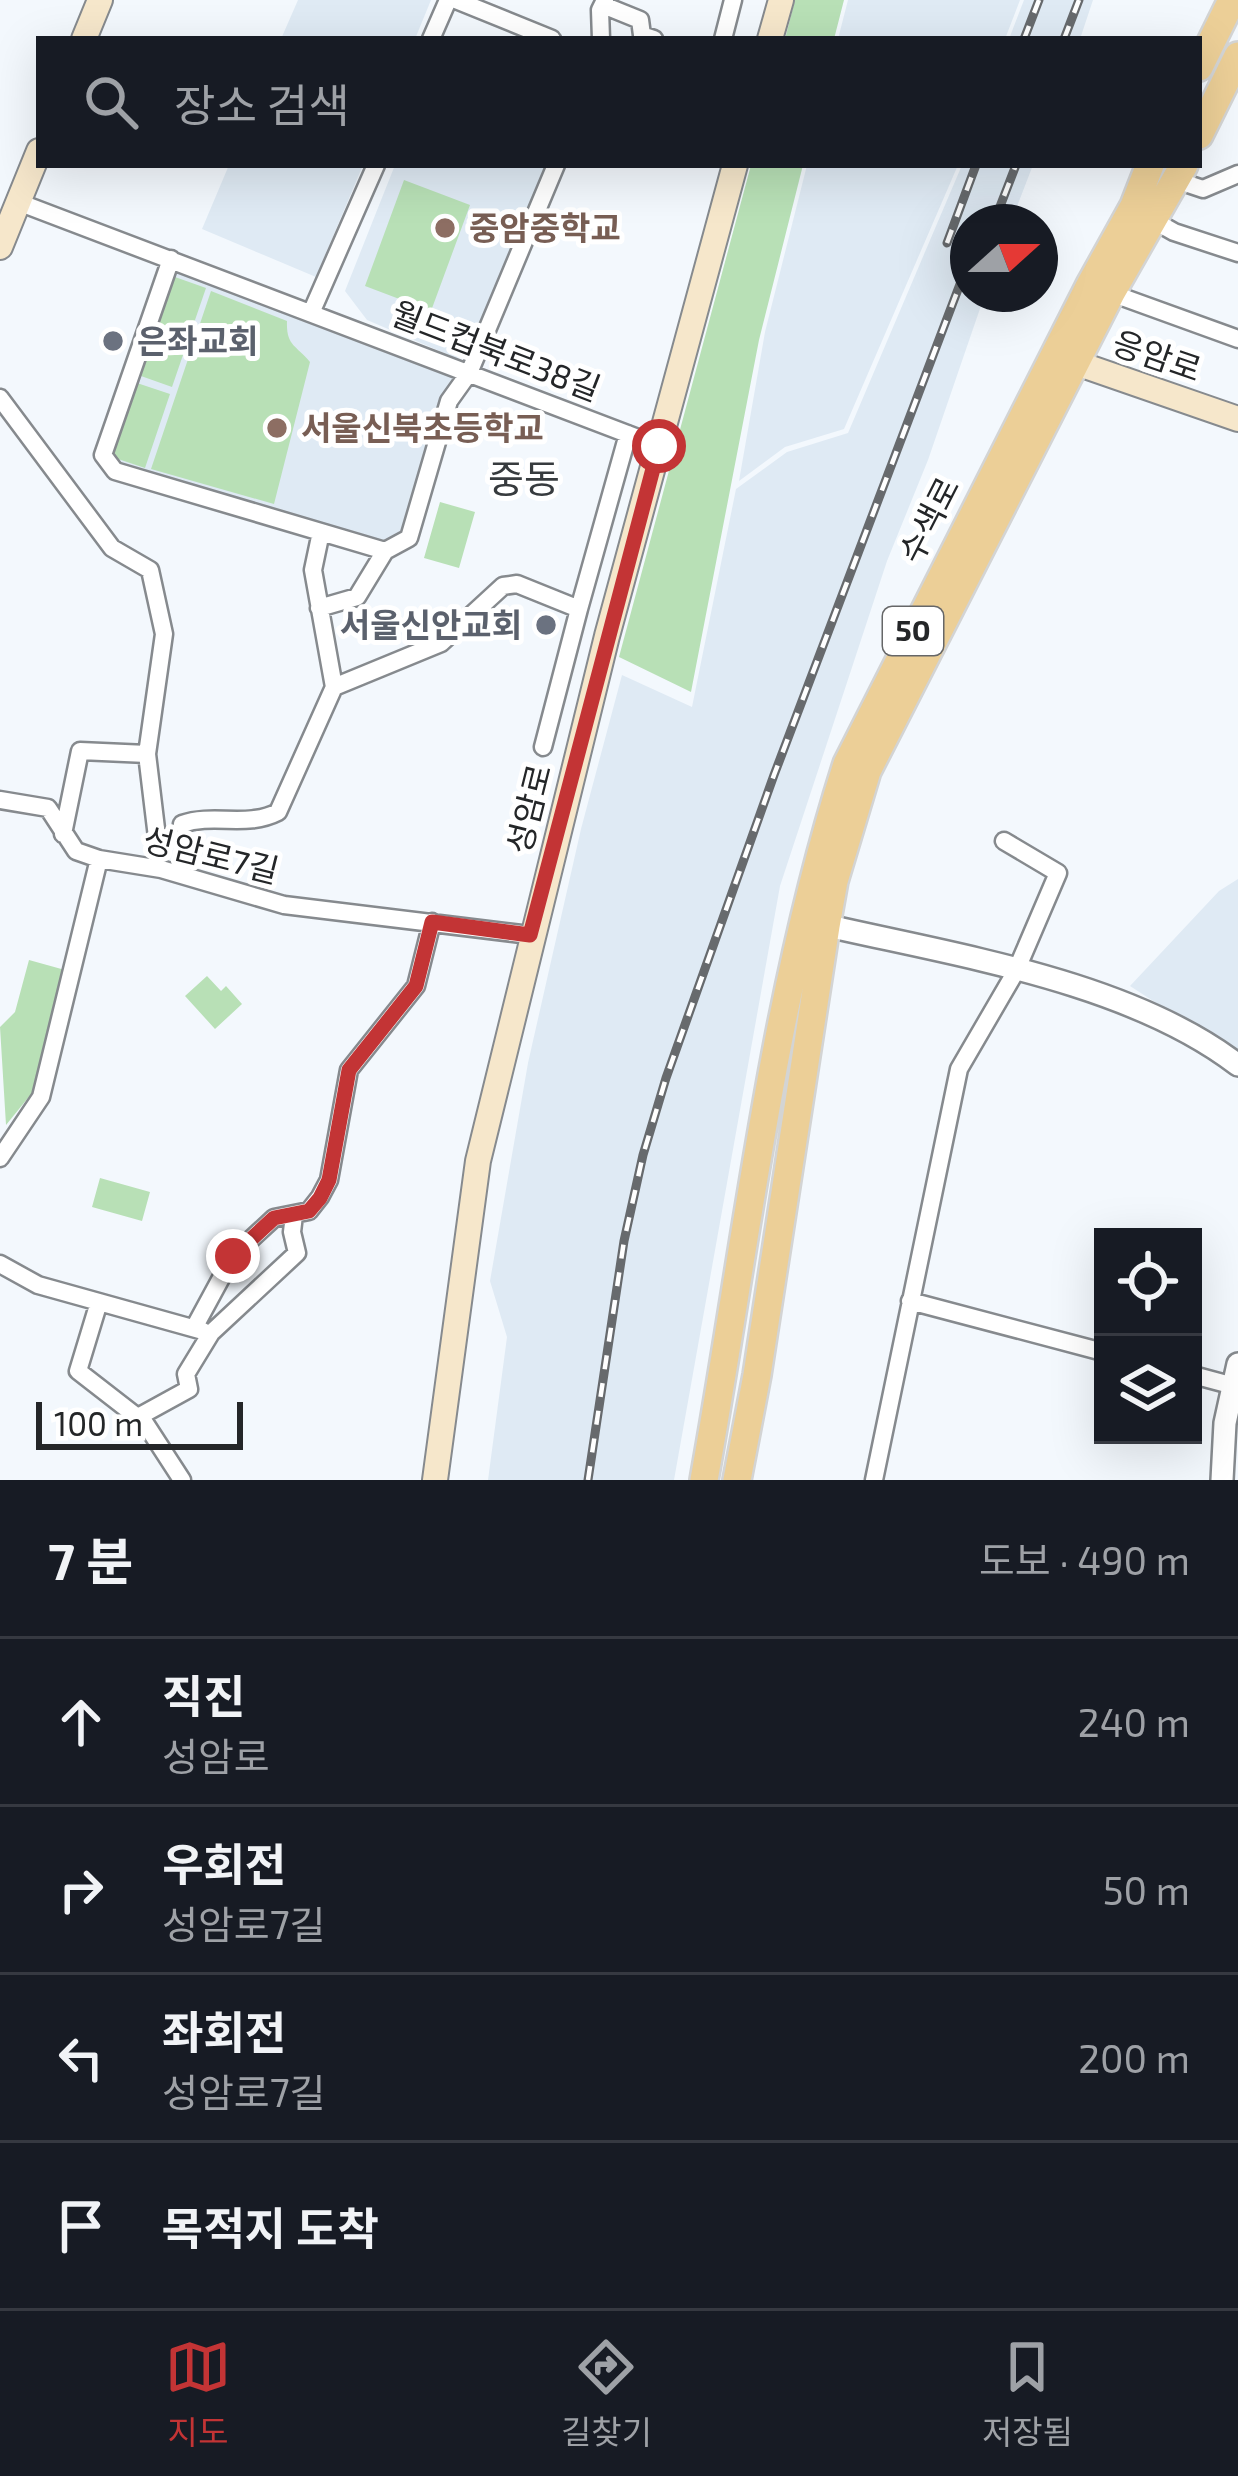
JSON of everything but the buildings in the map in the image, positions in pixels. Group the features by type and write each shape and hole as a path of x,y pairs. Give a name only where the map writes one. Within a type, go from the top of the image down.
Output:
{"main road":[{"path":"85,36 100,0"},
{"path":"771,36 781,0"},
{"path":"1202,61 1232,0"},
{"path":"1202,129 1238,56"},
{"path":"0,247 36,159"},
{"name":"성암로","path":"435,1480 478,1160 530,935 735,168"},
{"name":"수색로","path":"736,1480 760,1355 815,923 847,764 1066,359 1149,168"},
{"name":"수색로","path":"1066,359 1180,172"},
{"name":"응암로","path":"1066,359 1238,419"},
{"name":"수색로","path":"704,1480 775,1064 815,923"}],"street":[{"path":"433,36 452,0 544,36"},
{"path":"724,36 733,0"},
{"path":"601,36 604,2 640,20 645,36"},
{"path":"311,313 375,168"},
{"path":"319,608 357,597 385,551 409,538 449,401 469,373 555,168"},
{"path":"1180,172 1204,189 1238,174"},
{"name":"월드컵북로38길","path":"19,202 659,446"},
{"path":"1151,219 1174,232 1238,253"},
{"path":"171,260 104,455 115,471 385,551"},
{"path":"1111,292 1238,339"},
{"path":"0,398 112,548 150,570 164,634 147,754 157,837"},
{"path":"543,747 628,434"},
{"path":"182,824 260,821 278,812 334,688 313,570 321,532"},
{"path":"334,688 440,643 503,586 517,584 579,609"},
{"path":"63,833 80,751 147,754"},
{"name":"성암로7길","path":"0,800 48,808 76,851 100,860 161,869 284,905 530,935"},
{"path":"874,1480 959,1070 1016,971 1058,873 1004,841"},
{"path":"1,1152 41,1097 100,860"},
{"path":"138,1417 189,1389 186,1374 233,1256 274,1218 309,1211 329,1180 349,1070 416,986 432,922"},
{"path":"815,923 1091,990 1165,1021 1238,1065"},
{"path":"203,1331 297,1253 294,1215"},
{"path":"0,1264 38,1285 203,1331"},
{"path":"910,1301 1094,1350"},
{"path":"98,1302 78,1371 138,1417 182,1480"},
{"path":"1202,1377 1236,1379 1222,1480"}],"shaded area":[{"path":"298,0 431,0 416,36 282,36"},
{"path":"848,0 1020,0 1006,36 839,36"},
{"path":"1024,0 1093,0 1081,36 1010,36"},
{"path":"228,168 362,168 316,277 202,229"},
{"name":"중암중학교","path":"394,168 544,168 470,353 456,358 367,320 345,291"},
{"path":"806,168 957,168 844,429 785,447 739,481 765,332"},
{"path":"961,168 1032,168 1018,204 950,204 950,312 979,312 887,561 780,886 674,1480 488,1480 507,1337 490,1281 528,1063 622,675 692,707 736,489 787,452 848,433"},
{"name":"서울신북초등학교","path":"171,259 469,373 449,401 409,538 385,551 115,471 103,455"},
{"path":"1238,879 1238,1056 1130,986 1219,891"}],"green space":[{"path":"795,0 844,0 835,36 786,36"},
{"path":"750,168 802,168 759,340 691,692 619,657"},
{"path":"404,180 470,205 431,311 365,286"},
{"path":"175,277 206,288 172,387 141,376"},
{"path":"211,291 287,321 290,340 310,362 274,504 151,469"},
{"path":"137,383 170,394 145,468 112,457"},
{"path":"440,502 475,512 459,568 424,558"},
{"path":"29,960 65,970 32,1093 6,1125 0,1027 15,1012"},
{"path":"207,976 221,991 226,986 242,1004 215,1029 185,996"},
{"path":"100,1178 150,1192 142,1221 92,1207"}],"railway":[{"path":"1025,36 1039,0"},
{"path":"1065,36 1079,0"},
{"path":"947,243 975,168"},
{"path":"1001,204 1015,168"},
{"path":"588,1480 624,1241 666,1078 774,775 950,311"}],"place":[{"name":"중암중학교","path":"445,228"},
{"name":"은좌교회","path":"113,341"},
{"name":"서울신북초등학교","path":"277,428"},
{"name":"서울신안교회","path":"546,625"}],"district":[{"name":"중동","path":"524,479"}],"route":[{"path":"233,1256 274,1218 309,1211 320,1198 329,1180 349,1070 416,986 432,922 530,935 659,446"}]}
